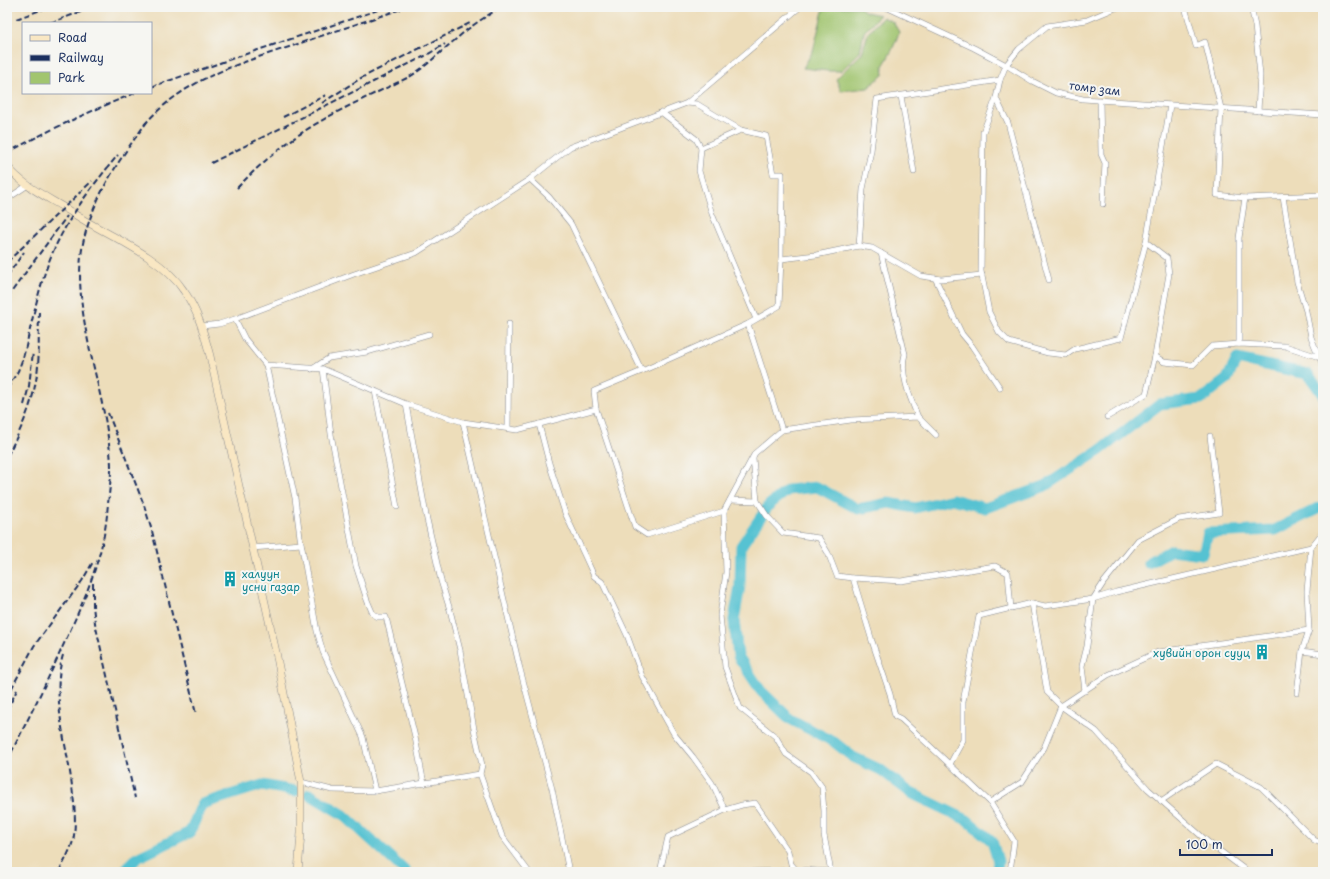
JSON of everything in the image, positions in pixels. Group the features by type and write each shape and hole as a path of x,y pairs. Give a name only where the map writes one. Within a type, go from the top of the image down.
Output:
{"street":[{"path":"202,326 219,324 235,319 354,274 416,254 530,179 570,147 687,102 800,7"},
{"name":"томр зам","path":"886,7 974,48 1056,93 1100,100 1323,115"},
{"path":"1118,7 1087,20 1047,26 1019,49 1006,65 1000,80 996,98 983,132 982,275 989,312 999,332 1009,342 1048,353 1066,355 1075,349 1121,338 1146,242 1168,124 1170,105"},
{"path":"1185,7 1196,46 1205,42 1221,108 1217,195 1245,198 1323,195"},
{"path":"1251,7 1255,26 1260,74 1258,111"},
{"path":"859,246 863,190 871,152 878,99 1000,80"},
{"path":"901,96 914,172"},
{"path":"996,98 1008,123 1050,280"},
{"path":"1100,100 1101,154 1105,163 1103,204"},
{"path":"687,102 698,104 741,130 766,136 773,174 782,174 779,306 748,324 642,372 594,391 596,409 635,527 648,535 724,511"},
{"path":"661,112 696,140 701,148 699,171 712,214 756,319"},
{"path":"701,148 741,130"},
{"path":"7,166 15,176 28,185 89,223 139,251 165,270 184,290 197,313 210,356 276,652 301,782 301,833 298,872"},
{"path":"530,179 549,197 571,224 642,372"},
{"path":"7,199 28,185"},
{"path":"1283,197 1297,282 1306,311 1310,337 1323,364"},
{"path":"1239,344 1239,238 1245,198"},
{"path":"1107,417 1146,394 1168,274 1167,258 1146,242"},
{"path":"781,259 816,255 859,246 872,248 921,276 941,279 982,275"},
{"path":"881,253 905,354 903,359 906,388 918,417 936,435"},
{"path":"935,278 962,334 972,346 1000,388"},
{"path":"235,319 245,339 266,366 295,498 301,544 316,631 323,652 363,737 375,791"},
{"path":"508,428 510,324"},
{"path":"748,324 782,430"},
{"path":"312,369 329,358 367,352 429,334"},
{"path":"1154,356 1164,362 1193,366 1212,346 1239,344 1285,346 1319,357"},
{"path":"266,366 323,369 406,404 463,422 517,430 596,409"},
{"path":"323,369 331,434 356,566 373,614 378,618 386,618 415,737 424,784"},
{"path":"375,391 397,507"},
{"path":"406,404 426,515 441,581 460,650 482,765 480,774 502,836 529,872"},
{"path":"748,872 833,872 824,835 822,787 811,772 786,754 776,737 740,708 726,667 720,615 726,572 724,511 755,453 782,430 851,420 918,417"},
{"path":"463,422 520,669 552,789 569,872"},
{"path":"539,424 565,513 594,576 602,582 628,635 642,676 674,734 712,783 725,810"},
{"path":"1085,691 1082,666 1087,646 1093,599 1104,582 1138,540 1179,519 1219,513 1210,436"},
{"path":"753,458 757,501 783,533 819,538 828,553 837,576 901,581 995,566 1008,573 1011,608"},
{"path":"730,500 757,501"},
{"path":"1297,693 1302,651 1309,630 1307,591 1311,547 1323,532"},
{"path":"252,548 301,544"},
{"path":"950,764 963,740 963,702 979,616 1032,603 1045,606 1093,599 1116,592 1311,547"},
{"path":"853,578 890,694 895,716 901,719 990,802 1014,841 1010,872"},
{"path":"1032,603 1047,692 1061,706 1096,731 1148,789 1161,801 1208,842 1248,872"},
{"path":"990,802 1022,782 1044,748 1061,706 1108,675 1158,652 1309,630"},
{"path":"1302,651 1323,654"},
{"path":"1161,801 1216,764 1262,787 1314,840 1323,844"},
{"path":"301,782 332,790 375,791 480,774"},
{"path":"660,872 668,837 725,810 755,803 788,851 790,864 801,871"}],"green space":[{"path":"824,7 859,7 866,12 880,15 864,32 860,52 841,71 803,68 813,51"},
{"path":"883,17 893,22 899,32 892,50 883,66 884,74 868,88 841,91 836,79 862,53 868,33"}],"waterway":[{"path":"997,872 998,861 992,841 967,820 911,793 881,770 853,757 834,742 790,719 761,691 738,656 734,620 740,586 741,546 769,505 788,490 817,487 858,509 889,503 915,508 953,499 985,508 1045,486 1099,451 1160,404 1201,399 1227,379 1237,359 1308,374 1323,395"},
{"path":"1148,563 1171,550 1203,554 1208,533 1275,530 1323,506"},
{"path":"123,872 137,858 190,832 202,804 262,785 295,791"},
{"path":"309,794 344,815 406,872"}],"railway":[{"path":"16,19 49,7"},
{"path":"53,22 94,7"},
{"path":"144,125 177,95 214,74 253,59 407,7"},
{"path":"237,188 266,160 298,135 343,109 411,76 466,31 501,7"},
{"path":"152,87 384,8"},
{"path":"322,103 361,78 470,23"},
{"path":"211,163 425,56 445,44"},
{"path":"7,153 38,136 133,94"},
{"path":"283,117 326,95"},
{"path":"7,761 49,676 84,599 101,550 107,515 111,468 102,401 82,305 80,281 81,258 85,235 90,219 103,189 119,161 147,122"},
{"path":"7,389 18,371 23,358 43,279 58,240 81,202 118,155"},
{"path":"7,262 92,181"},
{"path":"7,298 67,216"},
{"path":"7,276 24,252"},
{"path":"7,456 26,416 33,396 37,374 39,312"},
{"path":"24,405 29,386 33,352"},
{"path":"108,413 144,505 152,531 196,714"},
{"path":"7,697 34,646 82,581 93,562"},
{"path":"93,583 95,623 135,798"},
{"path":"59,872 69,853 73,841 75,824 71,778 59,707 60,672 63,655"},
{"path":"7,710 17,690"}],"place":[{"name":"халуун усни газар","path":"230,579"},
{"name":"хувийн орон сууц","path":"1262,652"}]}
